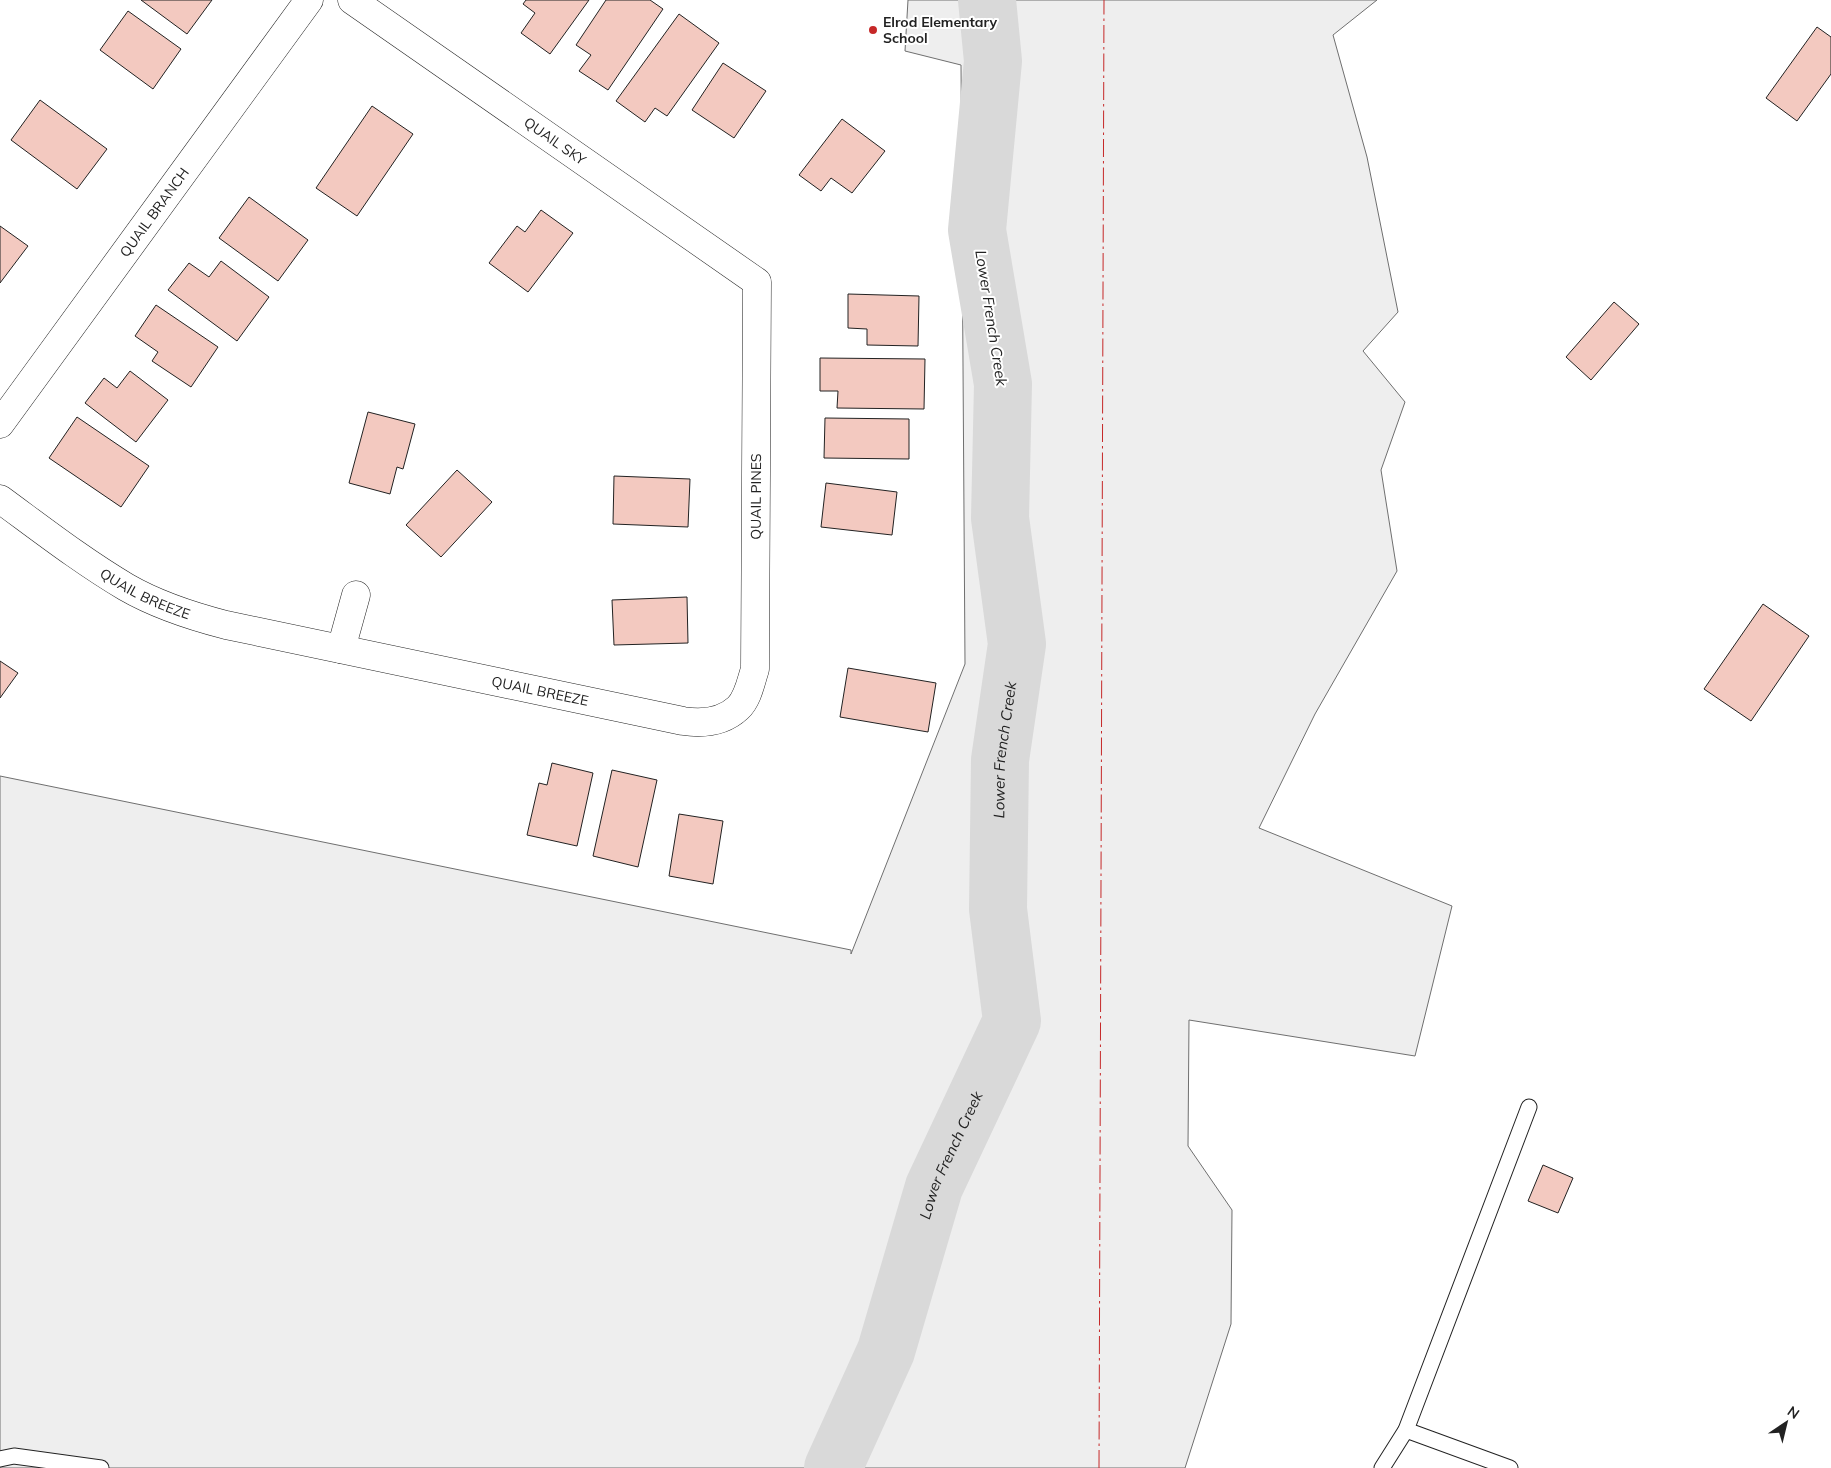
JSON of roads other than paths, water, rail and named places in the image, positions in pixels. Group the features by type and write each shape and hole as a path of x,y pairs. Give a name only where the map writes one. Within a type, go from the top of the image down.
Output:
{"street":[{"name":"QUAIL BRANCH","path":"0,424 308,0"},
{"name":"QUAIL SKY","path":"352,0 757,282"},
{"name":"QUAIL PINES","path":"739,708 749,690 755,669 757,282"},
{"name":"QUAIL BREEZE","path":"0,499 127,587 159,603 192,616 226,625 684,721 701,723 718,719 739,708"},
{"path":"341,649 356,595"}],"lane":[{"path":"1382,1468 1406,1430 1529,1107"},
{"path":"1406,1430 1510,1468"},
{"path":"0,1459 14,1456 100,1468"}],"waterway":[{"name":"Lower French Creek","path":"833,1468 886,1351 934,1187 1012,1021 998,909 1000,760 1017,644 1000,518 1003,384 977,230 993,61 987,0"}],"place":[{"name":"Elrod Elementary School","path":"873,30"}]}
